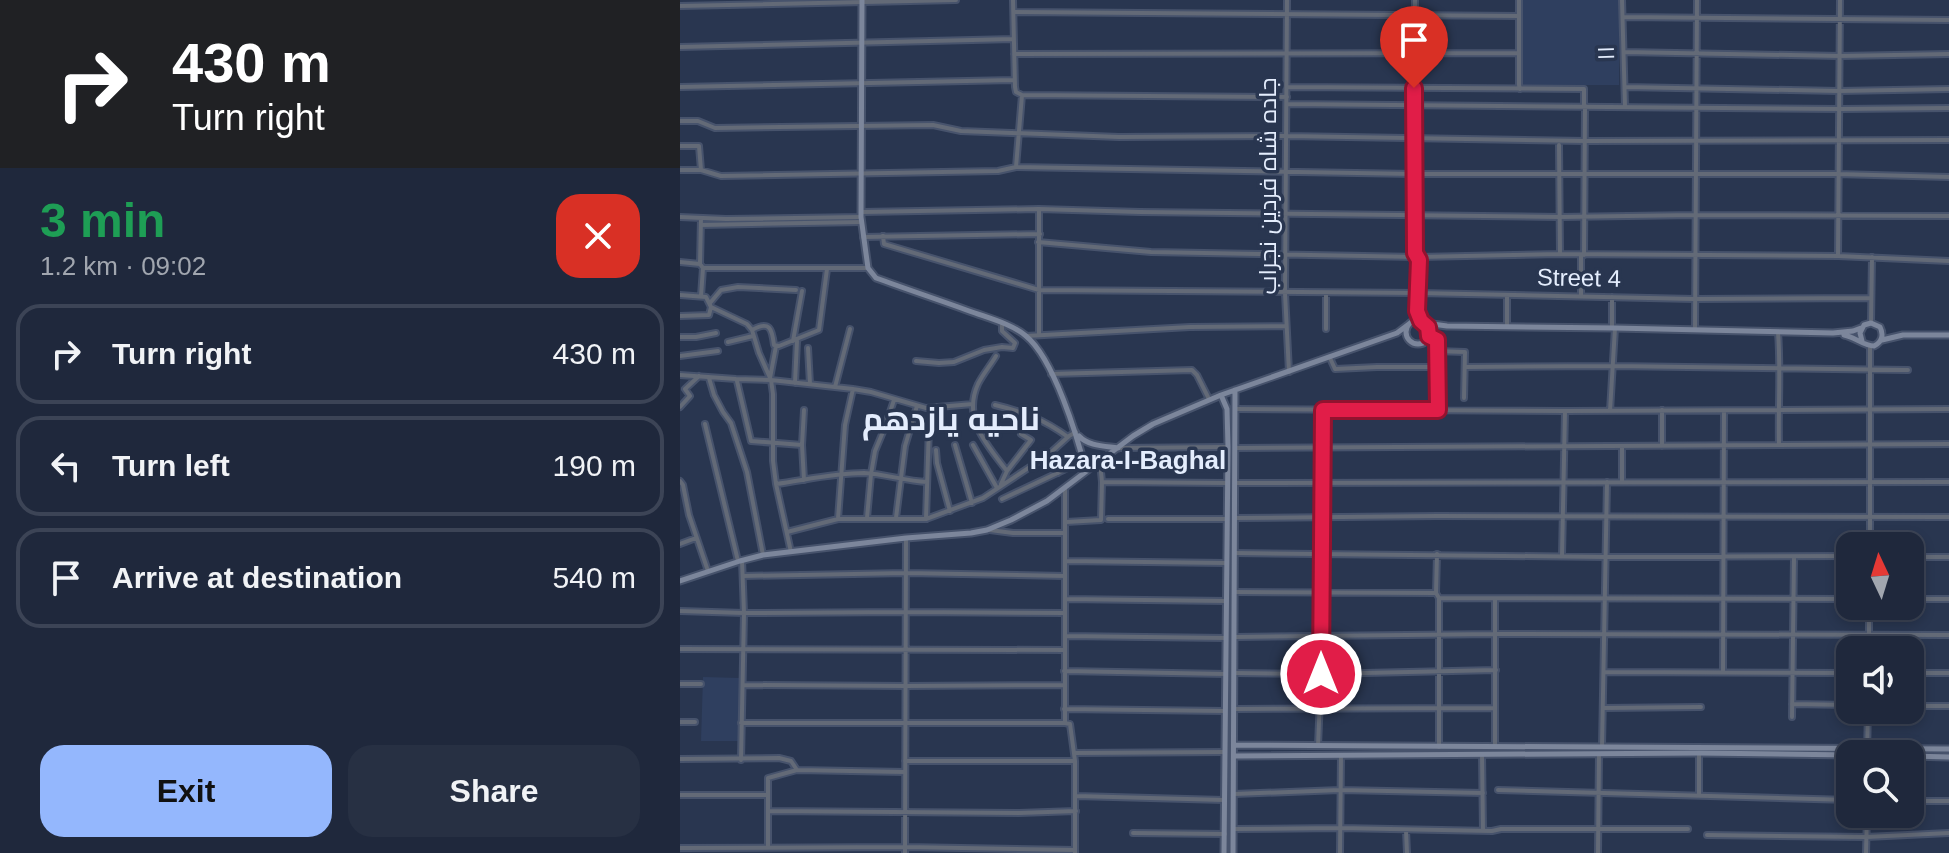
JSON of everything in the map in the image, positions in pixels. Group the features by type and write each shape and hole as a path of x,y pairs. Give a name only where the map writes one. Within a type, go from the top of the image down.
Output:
{"main road":[{"path":"862,2 862,217 868,268 876,278 1002,323 1026,336 1051,374 1076,432 1086,471"},
{"path":"1423,322 1428,327 1429,335"},
{"path":"680,581 763,555 987,530 1031,510 1153,424 1209,399 1397,333 1411,323 1423,322 1435,326 1833,333 1853,331 1871,323 1903,335"},
{"path":"1409,340 1406,332 1411,323"},
{"path":"1373,342 1398,337 1421,344 1429,335 1459,326"},
{"path":"1880,327 1881,341"},
{"path":"1861,328 1862,341"},
{"path":"1833,333 1854,337 1870,346 1903,335 1949,335"},
{"path":"1233,853 1235,390"},
{"path":"1221,395 1227,409 1228,447 1224,853"},
{"path":"1076,432 1083,440 1118,448"},
{"path":"1235,745 1495,747 1559,751"},
{"path":"1924,750 1949,749"},
{"path":"1600,751 1836,755"},
{"path":"1235,756 1836,751"},
{"path":"1924,756 1949,757"}],"street":[{"path":"680,6 956,0"},
{"path":"1013,0 1014,80 1016,92 1022,95 1287,97"},
{"name":"جاده شاه فردین نجراب","path":"1287,0 1285,293 1289,372"},
{"path":"1411,323 1417,311 1419,293 1414,216 1415,0"},
{"path":"1519,0 1520,89"},
{"name":"۱۱","path":"1622,0 1625,106"},
{"path":"1695,330 1697,0"},
{"path":"1838,256 1840,0"},
{"path":"1014,12 1519,16"},
{"path":"1623,17 1949,20"},
{"path":"680,47 1014,39"},
{"path":"1624,52 1840,56 1949,54"},
{"path":"1014,54 1519,53"},
{"path":"680,87 1014,80"},
{"path":"1287,87 1584,89 1581,296"},
{"path":"1625,87 1839,91 1949,89"},
{"path":"1016,167 1022,95"},
{"path":"1287,104 1949,108"},
{"path":"680,121 698,121 715,128 933,125 961,131 1119,137 1949,140"},
{"path":"1559,145 1560,254"},
{"path":"680,146 699,146 701,170"},
{"path":"680,170 701,170 721,176 998,171 1016,167 1414,174 1949,177"},
{"path":"1039,209 1039,335"},
{"path":"701,225 1039,209 1414,216 1949,216"},
{"path":"680,217 778,221"},
{"path":"701,218 701,296"},
{"path":"863,237 1040,234"},
{"name":"Street 4","path":"883,236 884,244 1039,290 1694,299 1871,298"},
{"path":"1038,242 1151,252 1286,255 1838,256 1949,261"},
{"path":"1871,323 1872,257"},
{"path":"680,262 702,266 868,268"},
{"path":"776,346 819,330 827,269"},
{"path":"680,316 709,315 711,305 721,290 738,287 799,291 795,383"},
{"path":"1326,293 1326,329"},
{"path":"680,295 706,297 711,305 747,324 752,330 771,379 776,484 791,552"},
{"path":"1507,295 1507,326"},
{"path":"1610,411 1612,297"},
{"path":"1417,311 1423,322"},
{"path":"916,361 954,362 984,350 1013,348 1015,343 1002,331 1002,323"},
{"path":"752,330 766,326 772,331 776,346 771,379"},
{"path":"1026,336 1190,327 1286,326"},
{"path":"835,387 850,329"},
{"path":"1778,332 1781,370 1779,446"},
{"path":"680,337 716,333"},
{"path":"1429,335 1437,340 1438,410"},
{"path":"728,342 753,336"},
{"path":"1870,346 1870,532"},
{"path":"808,348 810,384"},
{"path":"680,356 718,351"},
{"path":"1436,351 1465,352 1464,398"},
{"path":"996,356 980,380 973,404 975,425 981,438 1007,471"},
{"path":"1330,358 1335,369 1436,367"},
{"path":"1465,367 1908,370"},
{"path":"1051,374 1192,370 1209,399"},
{"path":"680,375 771,379 853,389 936,408 973,404"},
{"path":"680,407 690,396 685,389 699,376"},
{"path":"709,378 714,395 731,423 747,472 763,555"},
{"path":"736,379 751,441 802,445"},
{"path":"838,519 845,425 853,389"},
{"path":"867,518 875,451 894,400"},
{"path":"995,405 1047,422 1068,437"},
{"path":"896,518 905,446 917,406"},
{"path":"1236,409 1949,409"},
{"path":"804,410 804,480"},
{"path":"1318,746 1323,410"},
{"path":"1662,410 1662,446"},
{"path":"1562,556 1565,411"},
{"path":"1723,672 1724,411"},
{"path":"705,424 743,576 741,760"},
{"path":"926,519 929,426"},
{"path":"787,532 838,519 926,519 950,511 972,503 1012,480 1076,432"},
{"path":"998,487 1031,440 1021,434"},
{"path":"1235,448 1949,444"},
{"path":"955,445 972,503"},
{"path":"973,445 998,487"},
{"path":"1622,446 1622,482"},
{"path":"1118,448 1228,447"},
{"path":"936,450 950,511"},
{"path":"1048,455 1058,473"},
{"path":"1002,499 1083,461"},
{"path":"1066,522 1101,520 1099,461"},
{"path":"776,484 841,474 871,474 927,482"},
{"path":"1012,480 1018,491"},
{"path":"680,481 683,485 683,502 708,571"},
{"path":"1102,482 1227,483"},
{"path":"1598,853 1604,708 1607,482"},
{"path":"1235,483 1949,482"},
{"path":"1065,488 1065,723"},
{"path":"1235,518 1949,517"},
{"path":"1108,519 1226,519"},
{"path":"987,530 1065,533"},
{"path":"680,544 696,538"},
{"path":"905,850 906,538"},
{"path":"1235,553 1836,556"},
{"path":"1437,554 1439,747"},
{"path":"1792,717 1794,557"},
{"path":"1924,557 1949,557"},
{"path":"1065,561 1226,563"},
{"path":"743,576 906,573 1065,576"},
{"path":"1226,592 1495,599 1836,599"},
{"path":"1065,599 1226,601"},
{"path":"1495,599 1495,747"},
{"path":"1924,599 1949,599"},
{"path":"680,611 1065,613"},
{"path":"1869,620 1869,636"},
{"path":"1235,637 1949,635"},
{"path":"1065,636 1226,638"},
{"path":"680,649 1065,650"},
{"path":"1235,673 1496,670"},
{"path":"1064,671 1226,674"},
{"path":"1604,672 1836,673"},
{"path":"1924,673 1949,673"},
{"path":"680,684 701,684"},
{"path":"743,685 1064,685"},
{"path":"1792,704 1836,705"},
{"path":"1924,706 1949,706"},
{"path":"1604,708 1701,707"},
{"path":"1235,709 1495,708"},
{"path":"1064,709 1225,711"},
{"path":"680,722 695,722"},
{"path":"680,848 1075,852 1075,761 1070,724 741,723"},
{"path":"1074,753 1225,752"},
{"path":"1699,753 1699,796"},
{"path":"1482,754 1483,831"},
{"path":"1340,853 1341,755"},
{"path":"680,759 785,759 791,761 797,770"},
{"path":"905,761 1075,761"},
{"path":"768,847 768,778 797,770 905,772"},
{"path":"1234,794 1340,790 1483,793"},
{"path":"1498,790 1836,800"},
{"path":"680,795 767,795"},
{"path":"1076,796 1224,800"},
{"path":"1924,801 1949,801"},
{"path":"768,811 1076,811"},
{"path":"1866,828 1866,853"},
{"path":"1233,829 1688,829"},
{"path":"1406,830 1407,853"},
{"path":"1133,833 1225,834"},
{"path":"1707,835 1866,837 1949,833"}],"shaded area":[{"path":"1519,0 1619,0 1619,85 1519,85"},
{"path":"703,677 740,678 739,741 701,741"}],"district":[{"name":"ناحیه یازدهم","path":"951,419"},
{"name":"Hazara-I-Baghal","path":"1128,460"}],"route":[{"path":"1321,674 1323,410 1438,410 1437,340 1429,336 1428,327 1417,311 1419,260 1415,253 1414,88"}]}
